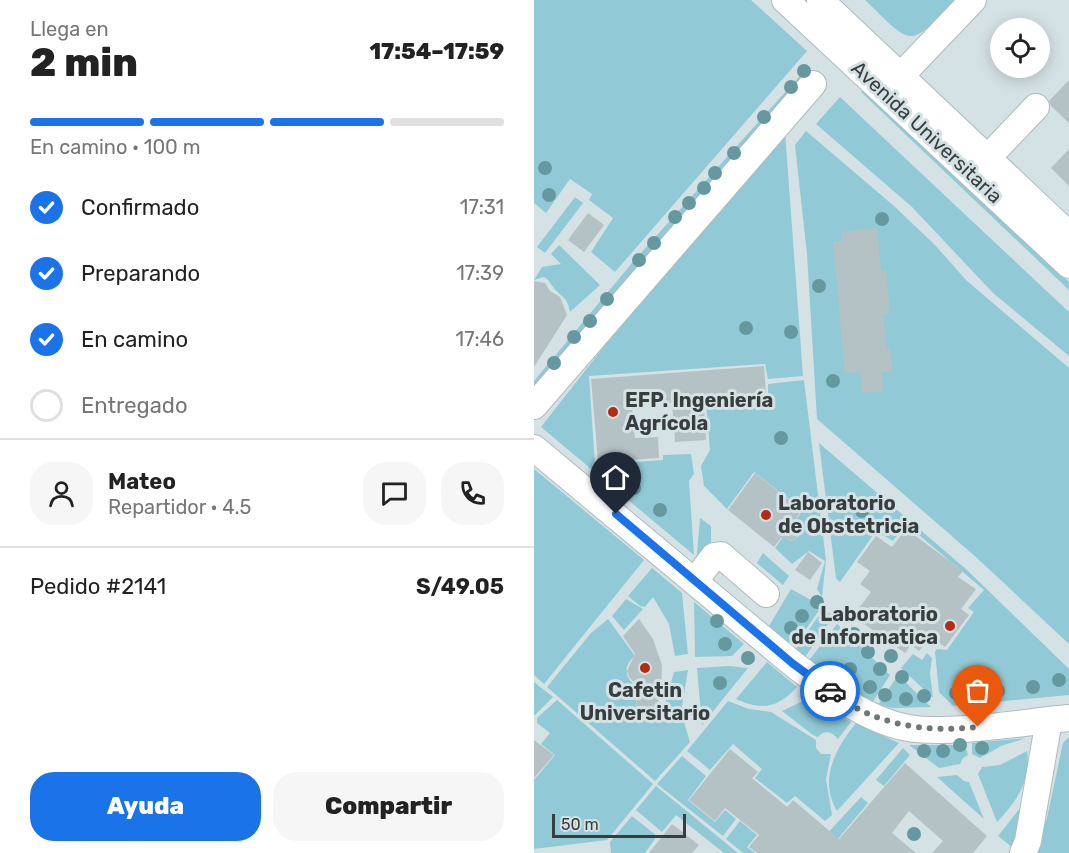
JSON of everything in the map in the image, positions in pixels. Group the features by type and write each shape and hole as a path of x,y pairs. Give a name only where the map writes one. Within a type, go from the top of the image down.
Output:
{"street":[{"name":"Avenida Universitaria","path":"785,0 893,84 1028,211 1069,264"},
{"name":"Avenida Universitaria","path":"820,0 893,84"},
{"path":"893,84 973,0"},
{"path":"534,406 813,84"},
{"path":"980,166 1036,108"},
{"name":"Avenida Universitaria","path":"1028,211 1069,235"},
{"path":"534,448 801,670 835,695 872,714 908,728 958,729 1059,719 1023,853"},
{"path":"695,581 714,556 721,555 766,594"}],"shaded area":[{"path":"534,0 751,0 807,51 615,272 591,252 613,218 589,200 592,194 570,179 546,213 534,203"},
{"path":"865,0 955,0 928,28 919,34 910,36 893,26"},
{"path":"805,70 810,75 534,396 534,381 632,263"},
{"path":"866,87 1069,282 1069,290 861,92"},
{"path":"840,97 1069,312 1069,356 993,293 912,207 816,124"},
{"path":"806,131 894,206 935,245 966,280 1069,368 1069,644 977,558 817,419 807,254 795,145"},
{"path":"785,132 803,376 768,379 765,364 589,376 595,465 663,460 663,455 691,454 694,474 689,481 694,555 541,427 642,298"},
{"path":"575,197 583,203 545,253 537,247"},
{"path":"559,245 600,285 570,312 566,300 548,280 544,277 534,280 542,267 561,264 551,254"},
{"path":"804,380 826,560 822,597 817,589 825,561 809,551 792,564 775,548 783,537 791,541 798,537 801,529 795,521 803,510 754,472 727,509 704,486 701,466 710,450 706,403 727,402 728,408 742,407 742,398 768,396 768,384"},
{"path":"819,443 967,570 1069,669 1069,695 953,706 939,692 935,652 937,649 947,650 974,612 968,608 984,590 906,524 893,541 876,531 840,582 836,578"},
{"path":"534,469 644,560 544,684 534,675"},
{"path":"700,518 711,526 711,552 696,565"},
{"path":"763,553 789,576 783,585 757,563"},
{"path":"652,568 682,593 688,654 675,656 669,624 653,597 645,607 640,606 628,596"},
{"path":"791,589 811,600 820,609 793,648 769,626"},
{"path":"626,599 643,609 624,630 612,616"},
{"path":"694,602 744,644 732,656 695,657"},
{"path":"824,608 833,617 805,657 795,650"},
{"path":"608,619 635,656 628,664 627,673 630,681 638,687 635,710 655,715 659,704 665,704 674,672 688,670 681,712 690,742 655,781 547,687 591,633"},
{"path":"837,624 890,675 872,703 807,663"},
{"path":"927,653 932,658 930,673 933,698 901,668 913,654 922,660"},
{"path":"767,662 797,687 783,699 769,705 754,705 736,699"},
{"path":"729,666 748,668 702,725 697,668"},
{"path":"898,675 931,707 893,708 878,705"},
{"path":"534,682 553,697 534,716"},
{"path":"807,694 851,722 838,739 828,732 818,737 813,735 782,711 801,702"},
{"path":"557,700 653,784 607,840 534,849 534,780 555,755 541,744 550,733 537,723 537,718"},
{"path":"728,701 749,709 771,712 816,740 816,748 821,754 831,754 826,779 832,815 825,821 795,796 787,803 755,778 762,769 733,744 710,770 687,751"},
{"path":"856,723 899,743 837,811 829,787 829,776 836,753"},
{"path":"1069,737 1069,853 1034,853 1047,818 1063,743"},
{"path":"1026,738 1001,746 980,758 972,754 972,743"},
{"path":"909,745 965,745 968,755 960,764 939,768"},
{"path":"903,748 910,755 884,786 876,780"},
{"path":"1027,751 1025,781 1016,799 997,822 978,774 982,767 1000,765"},
{"path":"682,756 706,776 688,800 715,822 725,810 736,819 723,836 657,784"},
{"path":"957,775 969,782 984,819 937,777"},
{"path":"656,786 738,853 724,853 676,815 662,832 636,810"},
{"path":"861,797 868,803 826,853 814,848"},
{"path":"1029,797 1013,848 998,836"},
{"path":"632,816 657,836 645,853 611,853 610,842"},
{"path":"740,821 757,835 747,847 755,853 743,853 726,839"}],"building":[{"path":"1069,80 1069,123 1051,106 1049,101"},
{"path":"1069,149 1069,186 1051,168"},
{"path":"588,213 604,225 584,252 568,240"},
{"path":"877,228 881,271 886,270 890,313 883,314 887,349 890,349 893,371 882,372 883,391 862,393 860,372 845,373 833,242 842,241 841,232"},
{"path":"534,281 545,283 550,291 560,297 567,315 534,367"},
{"name":"EFP. Ingeniería Agrícola","path":"764,366 766,395 740,397 741,406 704,409 706,440 675,442 672,403 632,406 635,438 658,437 659,458 598,462 591,379"},
{"name":"Laboratorio de Obstetricia","path":"755,473 802,510 797,517 800,529 795,541 781,538 774,547 728,510"},
{"path":"906,529 963,571 958,577 976,589 961,609 969,615 945,647 930,637 919,651 911,645 905,653 853,616 871,592 860,584 870,571 857,562 876,536 892,547"},
{"path":"808,552 822,563 810,580 795,570"},
{"name":"Cafetin Universitario","path":"639,619 653,639 662,665 661,693 654,713 635,708 639,687 629,677 627,671 635,654 623,636"},
{"path":"534,740 554,755 534,778"},
{"path":"730,749 758,772 752,778 787,807 793,800 839,839 905,763 987,836 973,853 932,853 943,841 909,811 892,833 916,853 757,853 749,847 759,835 725,808 715,821 689,800"},
{"path":"672,824 699,845 692,853 649,853"}],"way so far":[{"path":"830,691 872,714 908,728 978,727"}],"place":[{"name":"EFP. Ingeniería Agrícola","path":"613,412"},
{"name":"Laboratorio de Obstetricia","path":"766,515"},
{"name":"Laboratorio de Informatica","path":"950,626"},
{"name":"Cafetin Universitario","path":"645,668"}],"route":[{"path":"616,514 792,663 830,691"}]}
